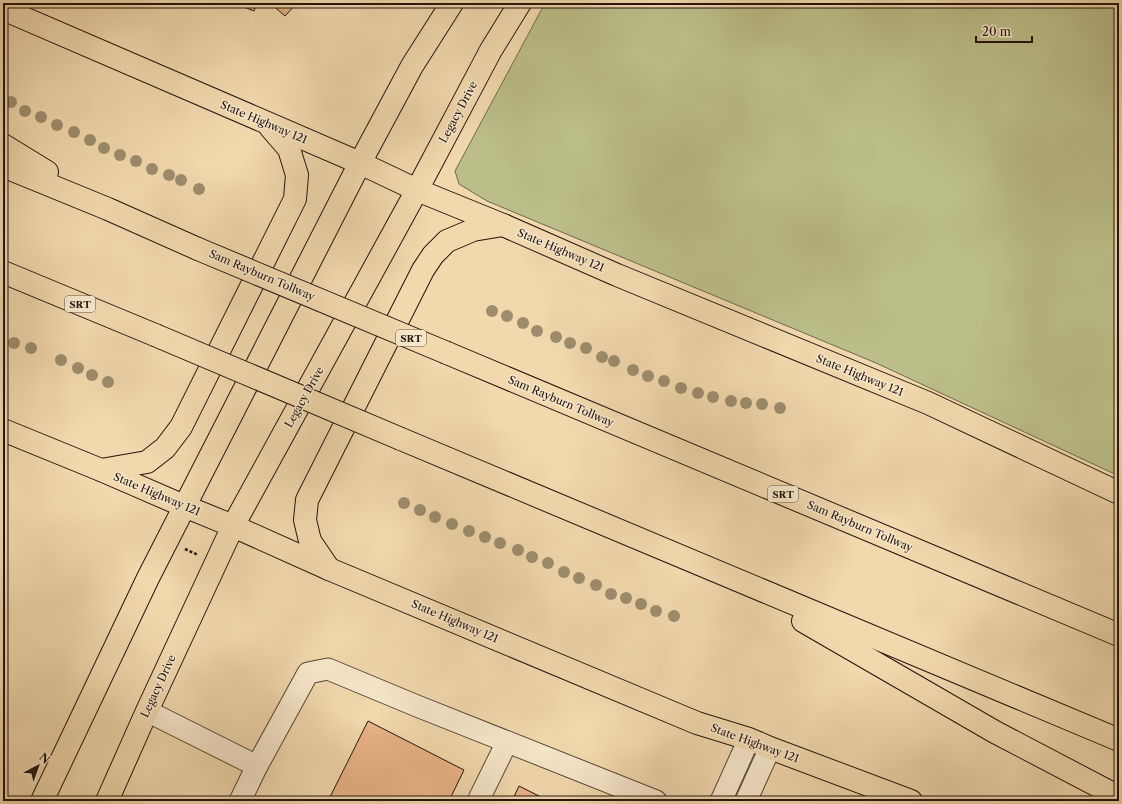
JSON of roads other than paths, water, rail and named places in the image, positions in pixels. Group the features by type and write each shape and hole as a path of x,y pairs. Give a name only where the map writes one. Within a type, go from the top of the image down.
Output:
{"main road":[{"path":"42,801 148,578 360,163 412,66 452,3"},
{"name":"Legacy Drive","path":"107,801 147,710 233,526 417,190 491,50 520,3"},
{"name":"State Highway 121","path":"3,9 360,163 417,190 928,403 1119,493"},
{"path":"102,470 147,462 165,448 181,427 295,198 297,175 289,149 268,124"},
{"path":"3,145 108,209"},
{"name":"Sam Rayburn Tollway","path":"3,166 1119,635"},
{"path":"329,569 310,541 304,520 307,500 423,270 433,255 447,241 473,230 503,225"},
{"name":"SRT","path":"3,272 14,280 401,439 1119,740"},
{"name":"State Highway 121","path":"3,430 102,470 329,569 697,723 749,739 911,801"},
{"path":"726,576 995,732 1119,797"}],"lane":[{"path":"240,801 257,766 308,673 328,669 656,801"},
{"path":"147,710 257,766"},
{"path":"721,801 749,739"},
{"path":"484,799 507,742"},
{"path":"746,801 770,748"}]}
